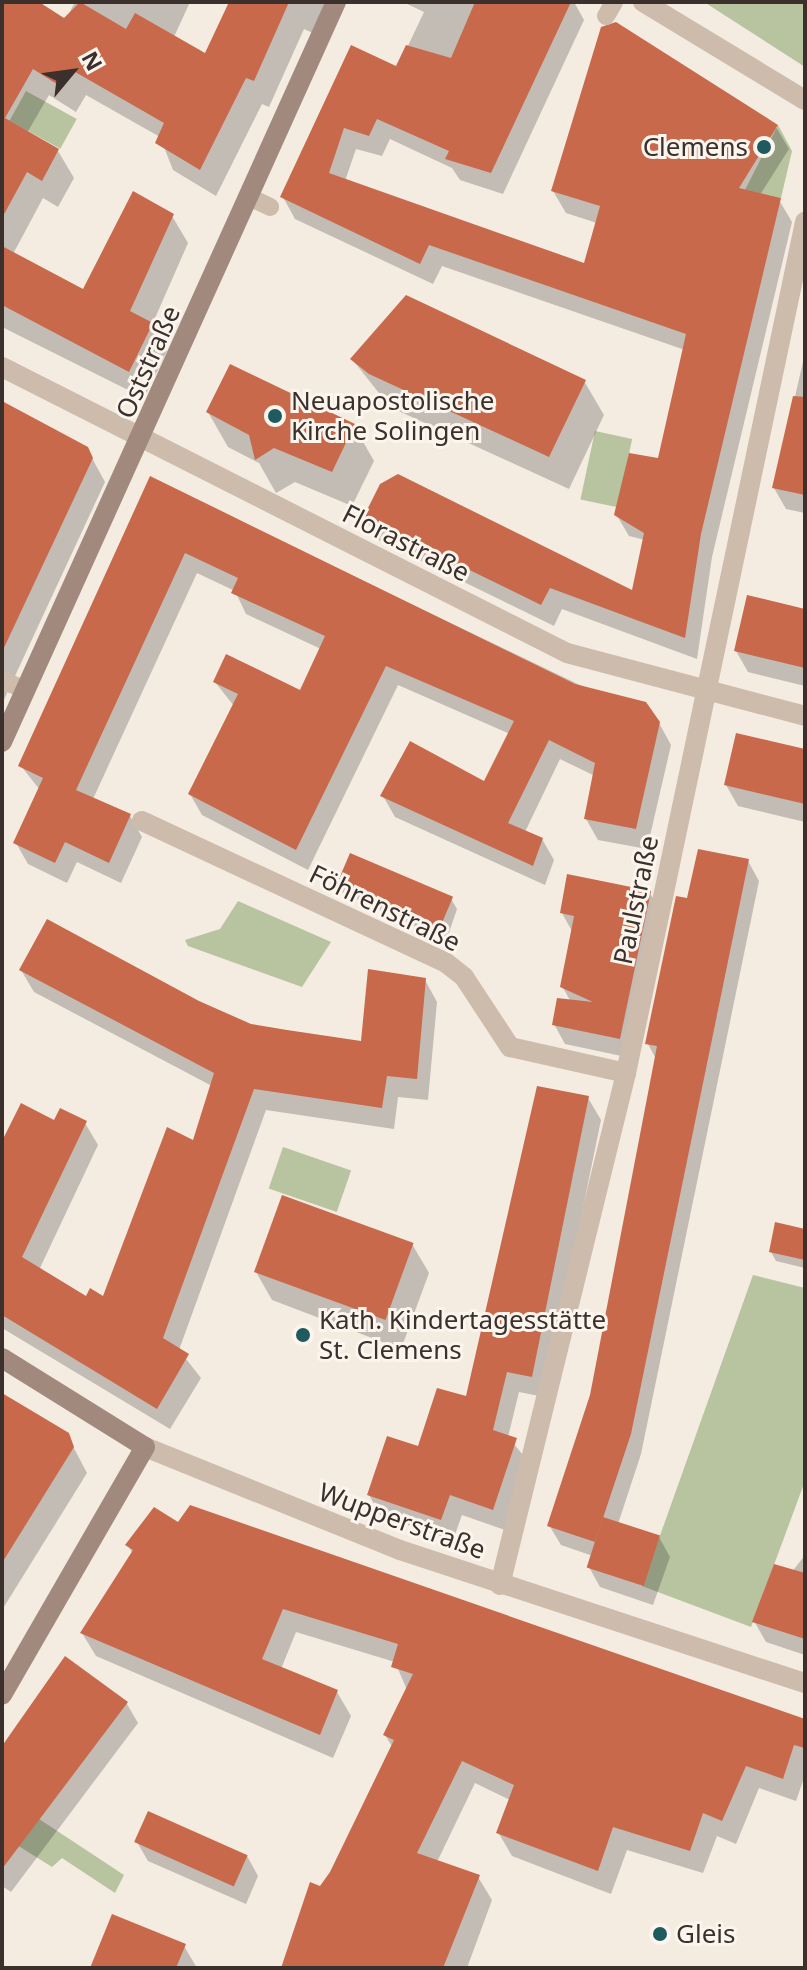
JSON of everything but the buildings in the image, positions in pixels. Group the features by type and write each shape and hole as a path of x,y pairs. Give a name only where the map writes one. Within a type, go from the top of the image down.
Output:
{"street":[{"name":"Oststraße","path":"2,742 9,710 26,690 251,198 336,2"},
{"path":"643,2 805,100"},
{"name":"Paulstraße","path":"500,1585 626,1073 704,690 805,222"},
{"name":"Florastraße","path":"2,367 567,653 805,716"},
{"name":"Föhrenstraße","path":"142,821 445,962 464,977 510,1047 626,1073"},
{"name":"Wupperstraße","path":"2,1358 145,1447 500,1585 805,1683"},
{"path":"2,1695 145,1447"}],"lane":[{"path":"251,198 270,207"},
{"path":"2,680 26,690"}],"green space":[{"path":"704,2 805,2 805,67"},
{"path":"26,91 77,119 60,149 10,121"},
{"path":"778,125 792,151 781,198 745,190"},
{"path":"595,431 632,439 618,507 580,499"},
{"path":"238,901 331,942 302,987 188,946 185,940 220,929"},
{"path":"283,1147 351,1170 337,1212 269,1189"},
{"path":"753,1275 805,1288 805,1481 751,1627 642,1586"},
{"path":"36,1817 124,1875 115,1893 62,1858 52,1867 17,1845"}],"place":[{"name":"Clemens","path":"764,147"},
{"name":"Neuapostolische Kirche Solingen","path":"275,416"},
{"name":"Kath. Kindertagesstätte St. Clemens","path":"303,1335"},
{"name":"Gleis","path":"660,1934"}]}
